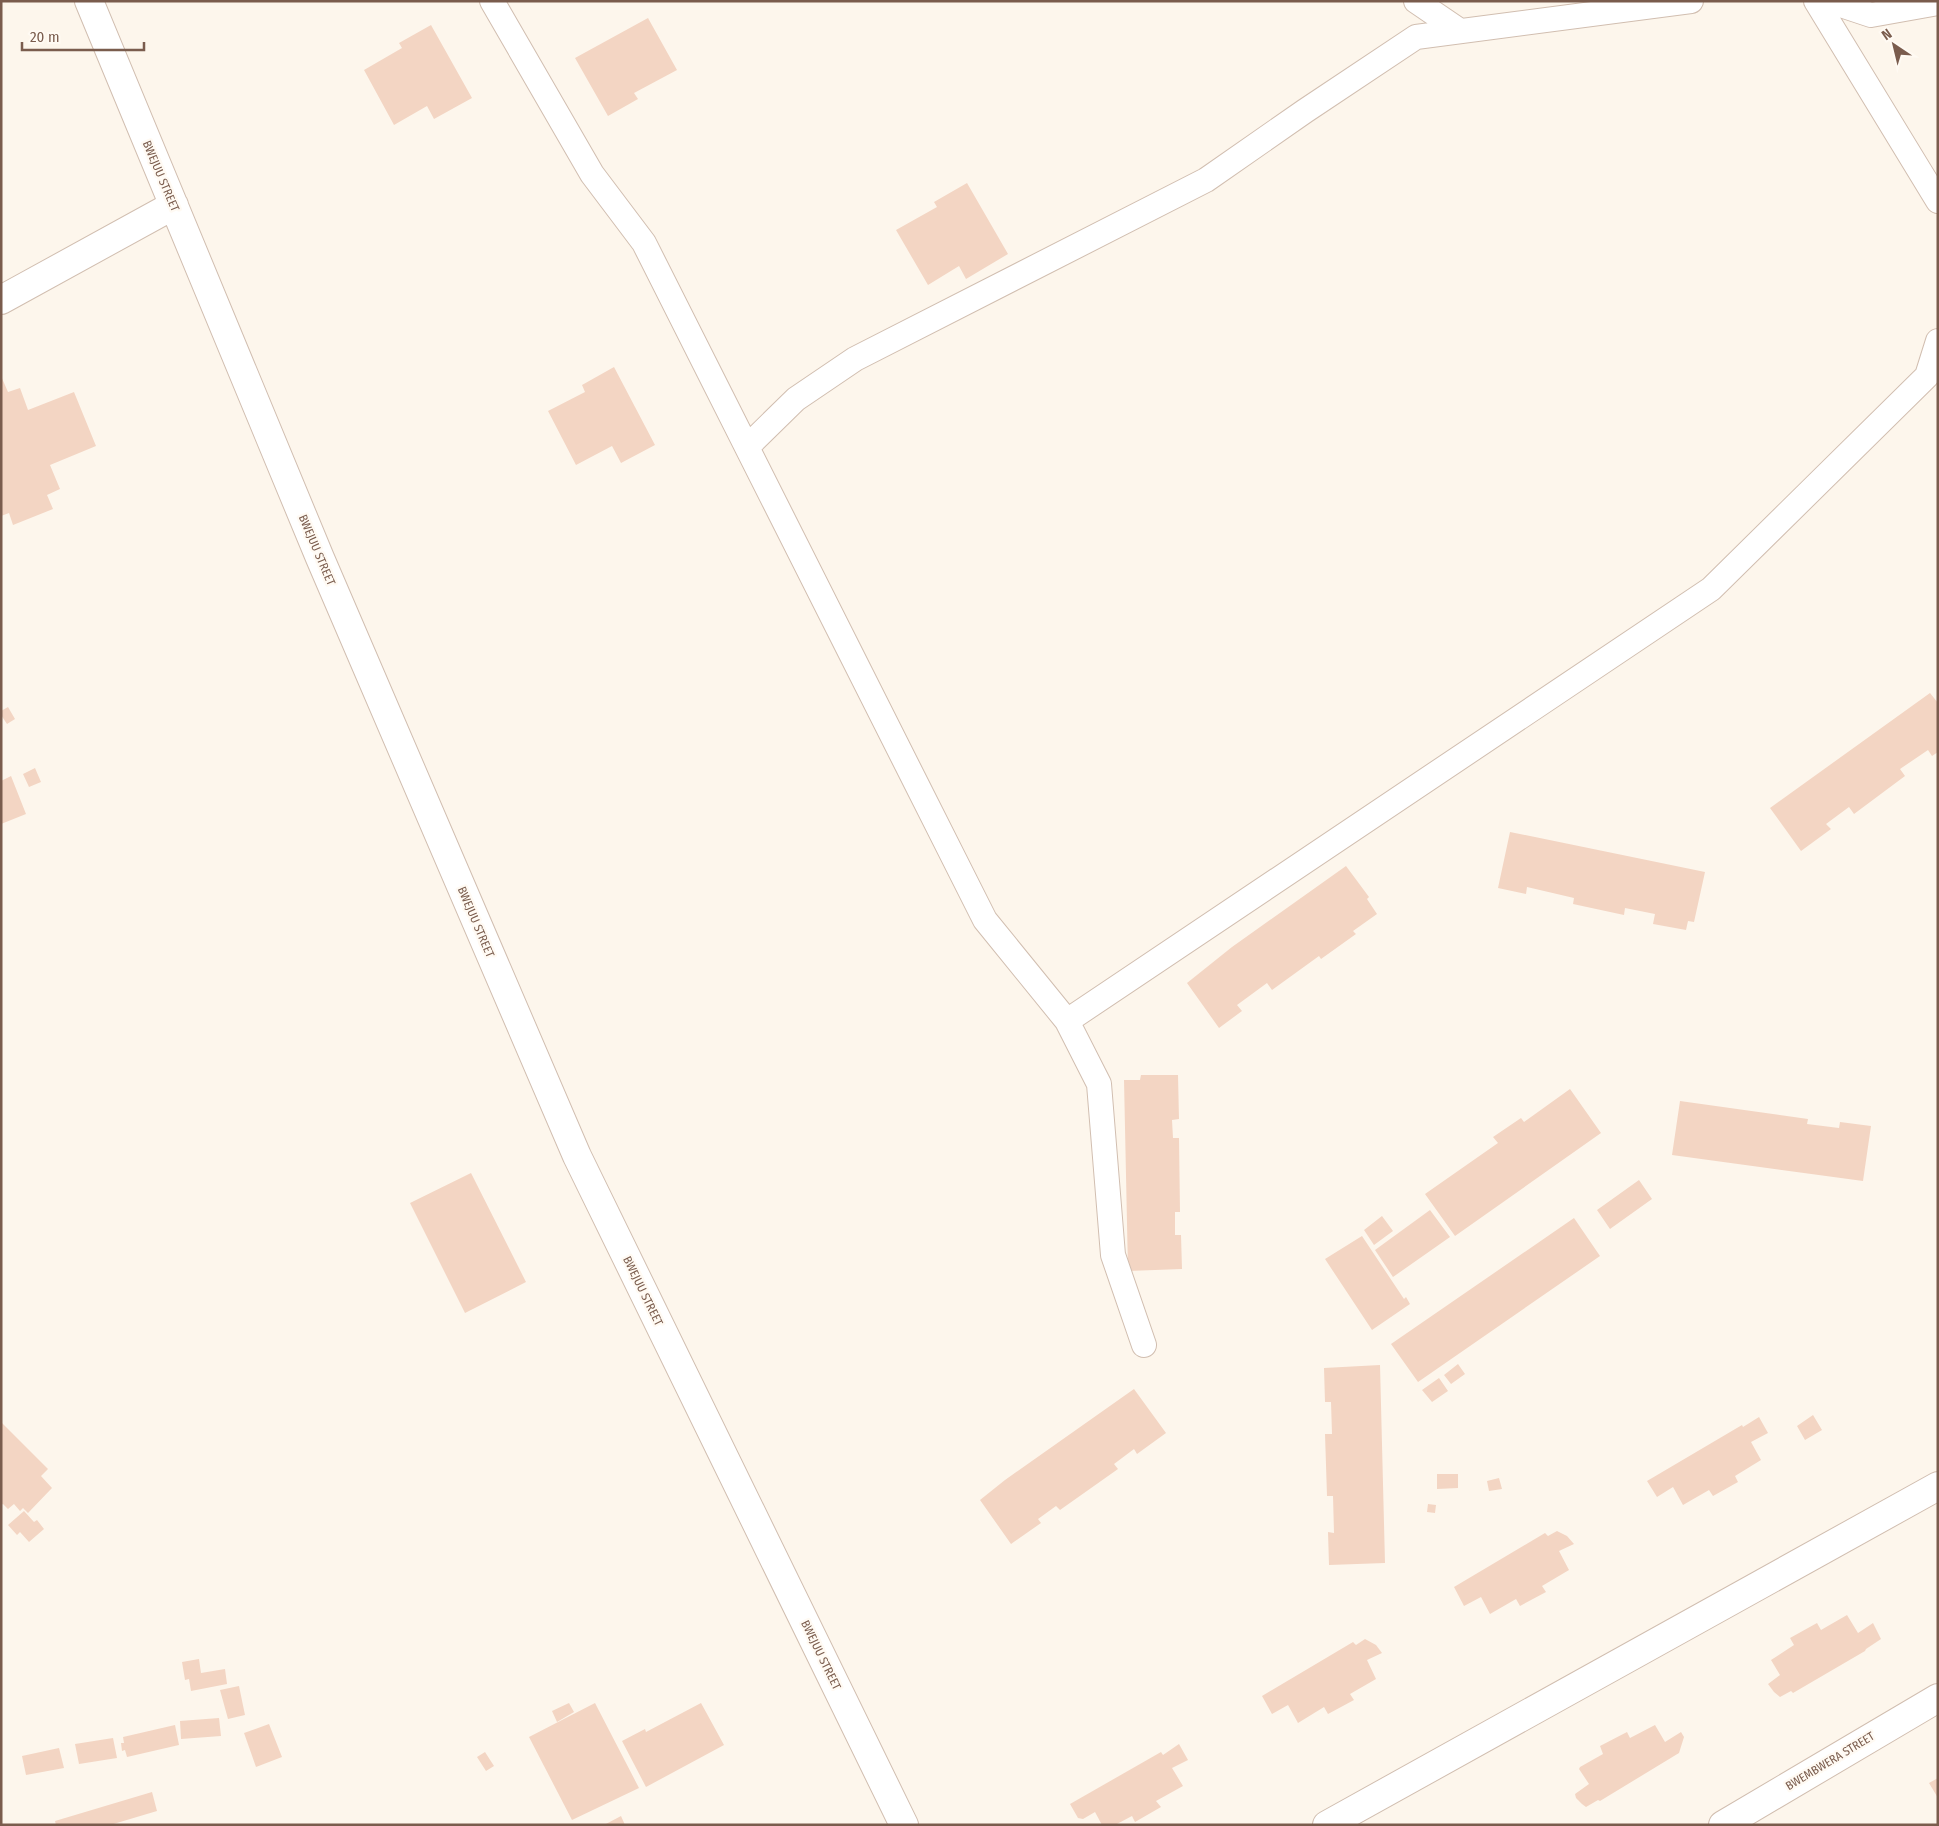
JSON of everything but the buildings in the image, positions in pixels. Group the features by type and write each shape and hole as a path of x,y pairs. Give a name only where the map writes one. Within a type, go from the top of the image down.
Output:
{"street":[{"name":"BWEJUU STREET","path":"89,1 320,558 576,1156 904,1825"},
{"path":"1,300 174,205"},
{"path":"1327,1825 1938,1486"},
{"name":"BWEMBWERA STREET","path":"1723,1825 1938,1698"}],"lane":[{"path":"492,1 592,174 644,243 985,920 1066,1020 1099,1084 1113,1256 1144,1345"},
{"path":"1416,1 1460,31"},
{"path":"747,447 796,398 855,359 1206,180 1416,37 1691,1"},
{"path":"1816,1 1938,201"},
{"path":"1829,1 1871,15 1938,3"},
{"path":"1066,1020 1711,589 1927,376 1938,341"}]}
